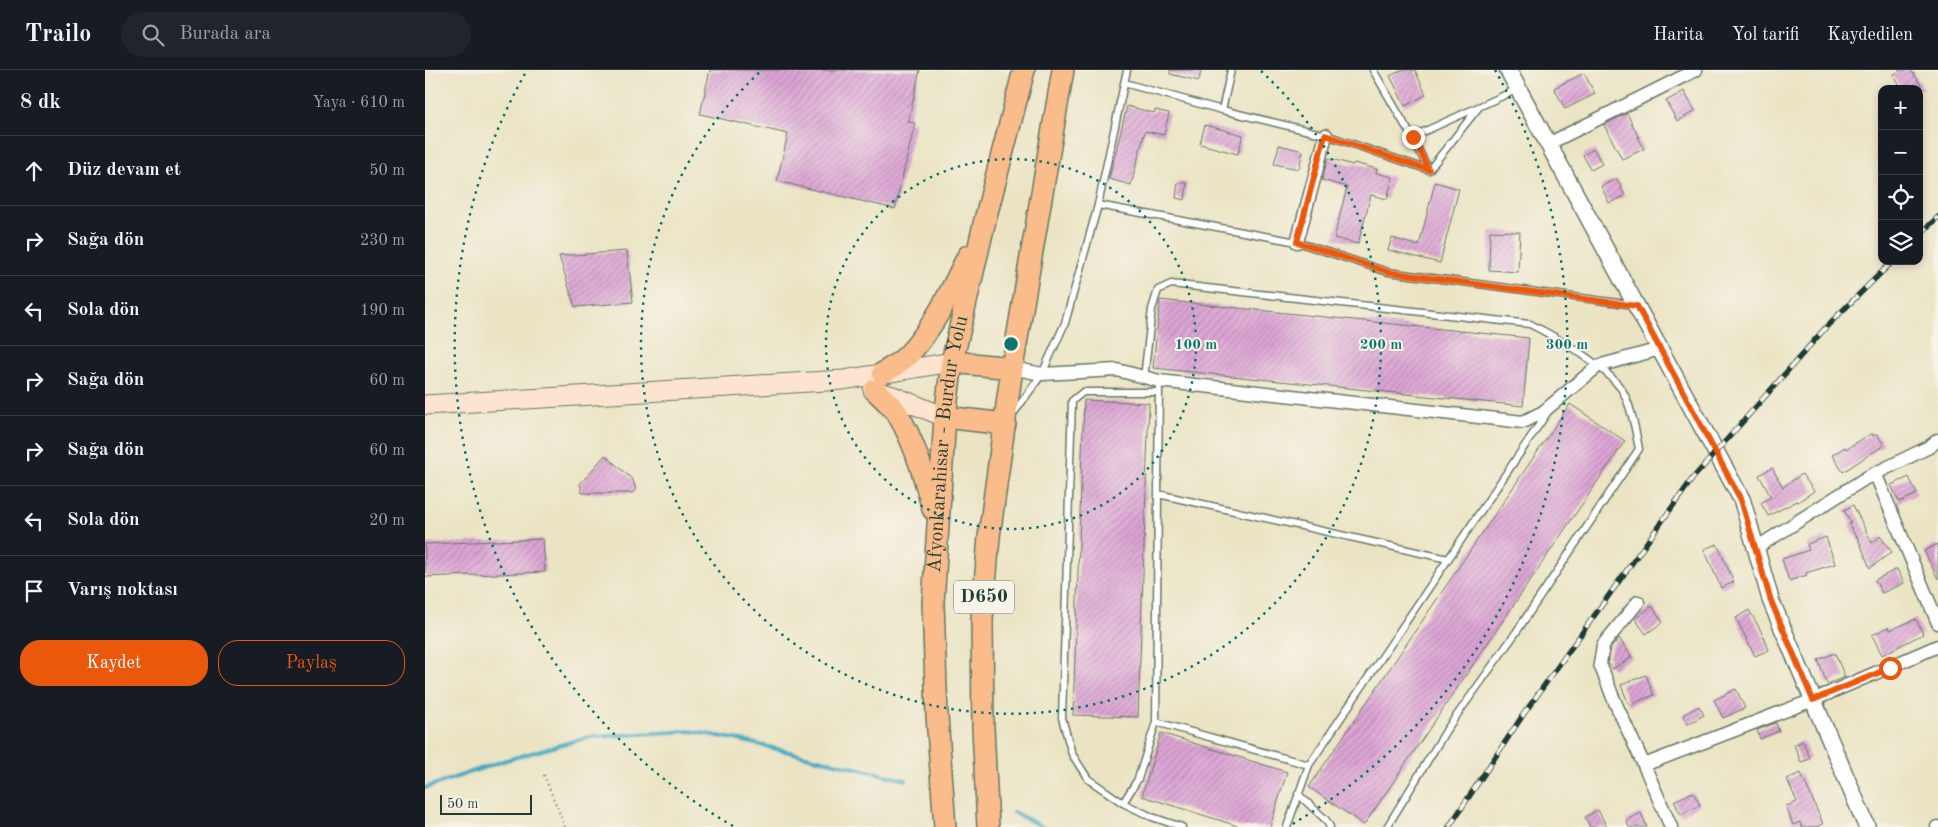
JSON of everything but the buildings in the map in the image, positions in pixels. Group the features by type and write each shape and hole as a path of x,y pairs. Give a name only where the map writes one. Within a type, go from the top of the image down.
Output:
{"highway":[{"name":"Afyonkarahisar - Burdur Yolu","path":"945,827 937,716 933,603 945,417 952,362 985,220 1024,70"},
{"name":"D650","path":"989,827 983,728 982,620 989,537 1012,368 1063,70"},
{"path":"937,523 923,472 910,439 879,382 921,340 942,308 985,220"},
{"path":"952,362 1012,368"},
{"path":"945,417 1005,424"}],"main road":[{"path":"425,405 843,380 879,382 952,362"},
{"path":"879,382 893,396 945,417"}],"street":[{"path":"1508,70 1741,500 1771,601 1867,827"},
{"path":"1548,144 1696,70"},
{"path":"1297,242 1325,135"},
{"path":"1012,368 1042,374 1117,370 1144,378 1159,386 1523,422 1543,412 1598,366 1660,349"},
{"path":"1756,548 1875,474 1929,447 1938,440"},
{"path":"1875,474 1938,622"},
{"path":"1638,602 1603,645 1600,664 1614,700 1671,827"},
{"path":"1644,764 1813,700 1938,646"}],"lane":[{"path":"1005,424 1042,374 1065,323 1098,205 1127,70"},
{"path":"1222,110 1231,70"},
{"path":"1373,70 1413,137 1429,170"},
{"path":"1125,83 1222,110 1325,135 1429,170"},
{"path":"1413,137 1518,90"},
{"path":"1429,170 1479,107"},
{"path":"1098,205 1297,242 1388,272 1637,306"},
{"path":"1144,378 1152,309 1158,290 1171,284 1530,324 1558,339 1598,366 1620,386 1630,411 1639,449 1515,634 1447,729 1387,827"},
{"path":"1123,803 1137,780 1156,722 1159,386 1083,392 1072,401 1062,718 1072,754 1088,779 1123,803 1152,817 1182,827"},
{"path":"1287,827 1309,764 1554,403"},
{"path":"1158,494 1448,559"},
{"path":"1156,722 1309,764"},
{"path":"1298,794 1326,820 1330,827"}],"path":[{"path":"544,775 565,827"}],"waterway":[{"path":"425,788 506,760 589,737 690,731 735,739 906,780"},
{"path":"1013,812 1043,827"}],"railway":[{"path":"1923,231 1938,217"},
{"path":"1449,827 1523,715 1693,478 1828,325 1889,265"}],"route":[{"path":"1413,137 1429,170 1325,135 1297,242 1388,272 1637,306 1717,452 1741,500 1771,601 1813,700 1890,668"}]}
